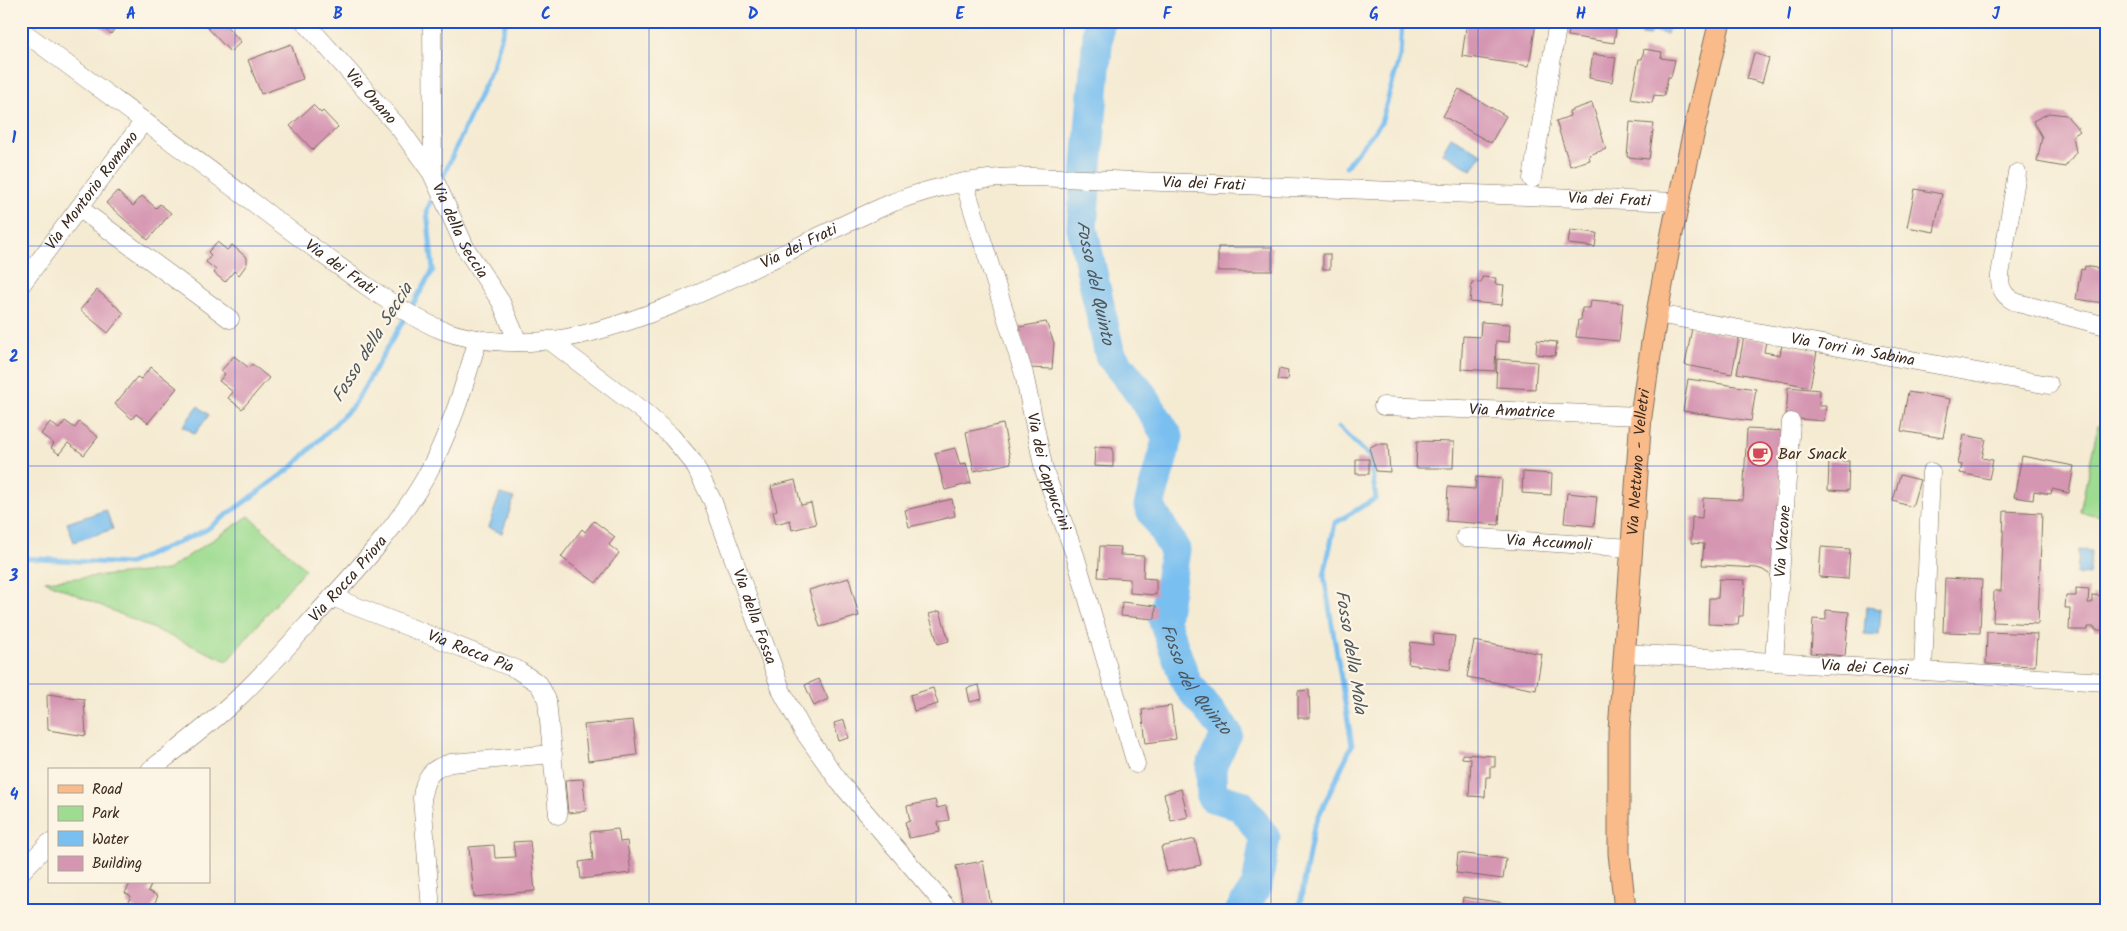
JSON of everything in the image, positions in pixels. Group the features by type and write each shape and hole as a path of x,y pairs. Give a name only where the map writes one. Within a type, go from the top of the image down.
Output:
{"main road":[{"name":"Via Nettuno - Velletri","path":"1625,910 1619,867 1619,731 1641,416 1656,314 1677,202 1720,21"}],"street":[{"name":"Via Onano","path":"304,21 400,129 433,176"},
{"name":"Via della Seccia","path":"432,21 433,176 473,262 501,302 518,342"},
{"path":"1532,179 1558,21"},
{"name":"Via dei Frati","path":"21,30 318,251 390,301 418,319 444,331 478,338 518,342 549,340 592,332 642,315 712,286 894,202 926,191 964,182 1012,177 1677,202"},
{"name":"Via Montorio Romano","path":"21,286 144,121"},
{"path":"2017,173 2000,276 2000,285 2004,294 2018,303 2106,326"},
{"name":"Via dei Cappuccini","path":"964,182 1024,374 1044,470 1075,555 1136,764"},
{"path":"79,208 230,319"},
{"name":"Via Torri in Sabina","path":"1656,314 2049,386"},
{"name":"Via Rocca Priora","path":"153,768 192,738 236,700 379,545 424,480 455,410 478,338"},
{"name":"Via della Fossa","path":"549,340 653,420 688,455 713,502 782,692 793,714 841,784 949,910"},
{"name":"Via Amatrice","path":"1383,406 1641,416"},
{"name":"Via Vacone","path":"1774,661 1791,422"},
{"path":"1923,671 1931,472"},
{"name":"Via Accumoli","path":"1465,537 1631,548"},
{"name":"Via Rocca Pia","path":"332,597 516,669 530,677 543,690 547,700 558,815"},
{"name":"Via dei Censi","path":"1624,653 2106,682"},
{"path":"431,910 422,798 425,780 430,772 443,765 553,754"},
{"path":"21,872 48,844"}],"green space":[{"path":"2098,425 2106,427 2106,517 2080,512"},
{"path":"249,516 305,569 227,661 45,581 167,570"}],"water":[{"path":"1644,21 1670,21 1667,34 1651,31 1649,36 1642,35"},
{"path":"1451,137 1482,154 1472,170 1442,153"},
{"path":"198,406 209,415 195,434 183,426"},
{"path":"500,494 514,498 502,533 488,528"},
{"path":"106,510 113,529 74,542 67,523"},
{"path":"2079,550 2091,551 2089,575 2077,574"},
{"path":"1866,607 1881,609 1879,635 1864,634"}],"building":[{"path":"92,21 120,21 111,34"},
{"path":"213,21 222,21 241,42 230,52 207,27"},
{"path":"1467,21 1522,21 1536,23 1529,66 1462,56"},
{"path":"1570,21 1617,21 1614,43 1568,36"},
{"path":"291,44 303,79 261,94 248,60"},
{"path":"1644,49 1662,52 1661,58 1675,60 1671,77 1668,77 1664,96 1654,95 1652,103 1631,99 1639,59 1642,59"},
{"path":"1754,53 1769,58 1762,83 1747,79"},
{"path":"1593,54 1616,58 1612,82 1589,78"},
{"path":"1459,89 1506,116 1491,143 1443,116"},
{"path":"1592,103 1606,149 1589,155 1590,160 1570,166 1556,121 1570,116 1569,111"},
{"path":"313,105 321,113 323,111 338,127 313,150 290,126"},
{"path":"2049,113 2066,115 2080,131 2073,136 2076,152 2065,167 2037,162 2042,137 2033,121"},
{"path":"1630,122 1654,124 1649,159 1627,157"},
{"path":"1915,189 1942,194 1934,232 1907,227"},
{"path":"117,191 133,206 142,196 156,208 160,204 171,213 148,240 106,203"},
{"path":"1570,230 1597,233 1595,247 1568,244"},
{"path":"217,242 227,250 232,245 247,258 247,264 239,275 234,271 225,282 214,273 216,270 206,262 211,255 208,252"},
{"path":"1218,247 1272,247 1272,271 1218,271"},
{"path":"1323,254 1330,254 1330,269 1323,269"},
{"path":"2085,266 2106,270 2103,303 2076,299 2081,269 2084,270"},
{"path":"1482,277 1496,278 1495,284 1504,285 1502,305 1470,302 1472,282 1481,283"},
{"path":"97,290 124,313 108,333 80,310"},
{"path":"1591,300 1623,303 1619,341 1576,337 1582,308 1590,308"},
{"path":"1046,322 1054,343 1052,369 1029,368 1019,327"},
{"path":"1481,322 1510,324 1509,342 1496,341 1495,371 1461,369 1463,336 1480,337"},
{"path":"1692,328 1739,337 1732,374 1685,365"},
{"path":"1744,337 1766,341 1764,352 1780,355 1782,345 1817,352 1810,387 1737,373"},
{"path":"1537,340 1557,342 1555,356 1536,354"},
{"path":"234,356 249,368 252,364 269,378 242,409 228,398 233,392 219,381 225,374 221,371"},
{"path":"1497,359 1537,362 1535,389 1496,387"},
{"path":"151,367 177,388 148,423 136,414 132,419 115,404 137,377 141,379"},
{"path":"1279,369 1288,371 1287,381 1277,380"},
{"path":"1688,379 1756,389 1751,421 1683,411"},
{"path":"1788,387 1820,390 1819,406 1826,406 1824,421 1786,418"},
{"path":"1908,392 1950,399 1943,438 1901,431"},
{"path":"65,421 75,428 79,422 98,437 84,455 68,443 59,454 51,448 54,444 41,434 50,422 59,429"},
{"path":"1003,424 1011,463 974,471 966,432"},
{"path":"1747,429 1784,431 1775,578 1757,568 1702,565 1704,544 1691,543 1692,517 1702,518 1703,498 1743,500"},
{"path":"1964,435 1986,439 1982,458 1993,460 1989,479 1960,473 1962,465 1958,464"},
{"path":"1417,441 1454,442 1453,468 1416,468"},
{"path":"1376,444 1388,444 1390,472 1376,471 1369,448"},
{"path":"1095,447 1113,448 1113,467 1094,466"},
{"path":"955,448 960,465 966,463 971,483 945,490 935,453"},
{"path":"2022,456 2074,466 2069,493 2052,489 2051,494 2034,491 2033,500 2014,497"},
{"path":"1356,459 1369,459 1369,474 1356,474"},
{"path":"1829,461 1849,461 1848,491 1828,490"},
{"path":"1523,472 1552,474 1551,495 1522,493"},
{"path":"1900,475 1920,480 1912,507 1893,501"},
{"path":"1476,477 1502,479 1499,525 1446,521 1448,487 1475,489"},
{"path":"795,480 801,505 811,503 816,524 792,530 790,520 776,524 773,512 777,510 771,486"},
{"path":"1567,493 1597,496 1594,526 1564,523"},
{"path":"952,499 955,516 909,527 905,510"},
{"path":"2004,511 2042,513 2038,624 1993,622 1994,591 2001,591"},
{"path":"594,521 615,537 609,545 619,553 596,583 561,557 582,529 585,532"},
{"path":"1100,546 1121,547 1120,555 1144,556 1143,578 1156,579 1156,595 1130,593 1130,579 1098,577"},
{"path":"1821,547 1850,549 1848,579 1819,577"},
{"path":"849,578 859,616 820,627 809,590"},
{"path":"1945,578 1982,580 1980,633 1943,632"},
{"path":"1719,579 1745,580 1743,616 1739,616 1738,625 1708,624 1709,598 1718,598"},
{"path":"2076,588 2089,589 2088,603 2092,603 2092,595 2106,596 2106,630 2095,630 2095,627 2088,627 2088,630 2069,630 2070,608 2065,608 2066,596 2076,596"},
{"path":"1122,602 1156,606 1155,619 1121,616"},
{"path":"1826,610 1849,612 1845,656 1811,653 1813,619 1826,620"},
{"path":"940,611 949,641 938,644 929,614"},
{"path":"1987,632 2037,634 2035,666 1986,664"},
{"path":"1434,634 1455,636 1450,670 1408,664 1411,642 1433,645"},
{"path":"1474,641 1542,654 1536,690 1467,677"},
{"path":"819,679 828,699 814,706 805,685"},
{"path":"979,685 982,699 970,702 967,688"},
{"path":"933,688 938,704 914,711 910,695"},
{"path":"1309,690 1310,718 1298,718 1298,691"},
{"path":"47,694 84,699 86,736 48,730"},
{"path":"1171,706 1176,739 1146,743 1142,710"},
{"path":"633,720 637,755 588,761 584,725"},
{"path":"844,720 849,738 839,741 834,723"},
{"path":"1462,754 1495,756 1495,767 1490,767 1490,777 1486,777 1485,797 1469,796 1471,759 1462,758"},
{"path":"583,779 586,811 568,813 565,780"},
{"path":"1181,789 1188,817 1171,821 1164,794"},
{"path":"935,800 937,808 946,806 949,820 938,822 940,832 909,838 905,822 910,821 907,806"},
{"path":"618,829 620,842 627,841 631,873 581,879 579,862 593,860 590,832"},
{"path":"1195,839 1201,865 1167,872 1161,847"},
{"path":"530,841 535,891 474,897 469,847 494,845 495,858 515,857 513,842"},
{"path":"1458,853 1506,859 1503,879 1456,873"},
{"path":"983,861 991,905 964,910 956,866"},
{"path":"130,884 152,884 148,891 158,896 151,910 138,910 127,904 131,896 125,893"},
{"path":"1463,897 1505,903 1504,910 1461,910"}],"waterway":[{"name":"Fosso della Seccia","path":"441,181 493,65 506,21"},
{"name":"Fosso del Quinto","path":"1099,21 1082,227 1110,355 1142,395 1168,437 1149,506 1175,550 1164,621 1187,684 1227,733 1211,767 1212,797 1241,805 1265,838 1257,886 1241,910"},
{"name":"Fosso della Mola","path":"1346,166 1381,123 1400,56 1402,21"},
{"name":"Fosso della Seccia","path":"21,558 128,564 206,530 291,468 354,405 433,270 427,210 435,193"},
{"name":"Fosso della Mola","path":"1299,910 1314,826 1352,745 1324,576 1335,523 1376,498 1370,457 1339,427"}],"place":[{"name":"Bar Snack","path":"1760,454"}]}
